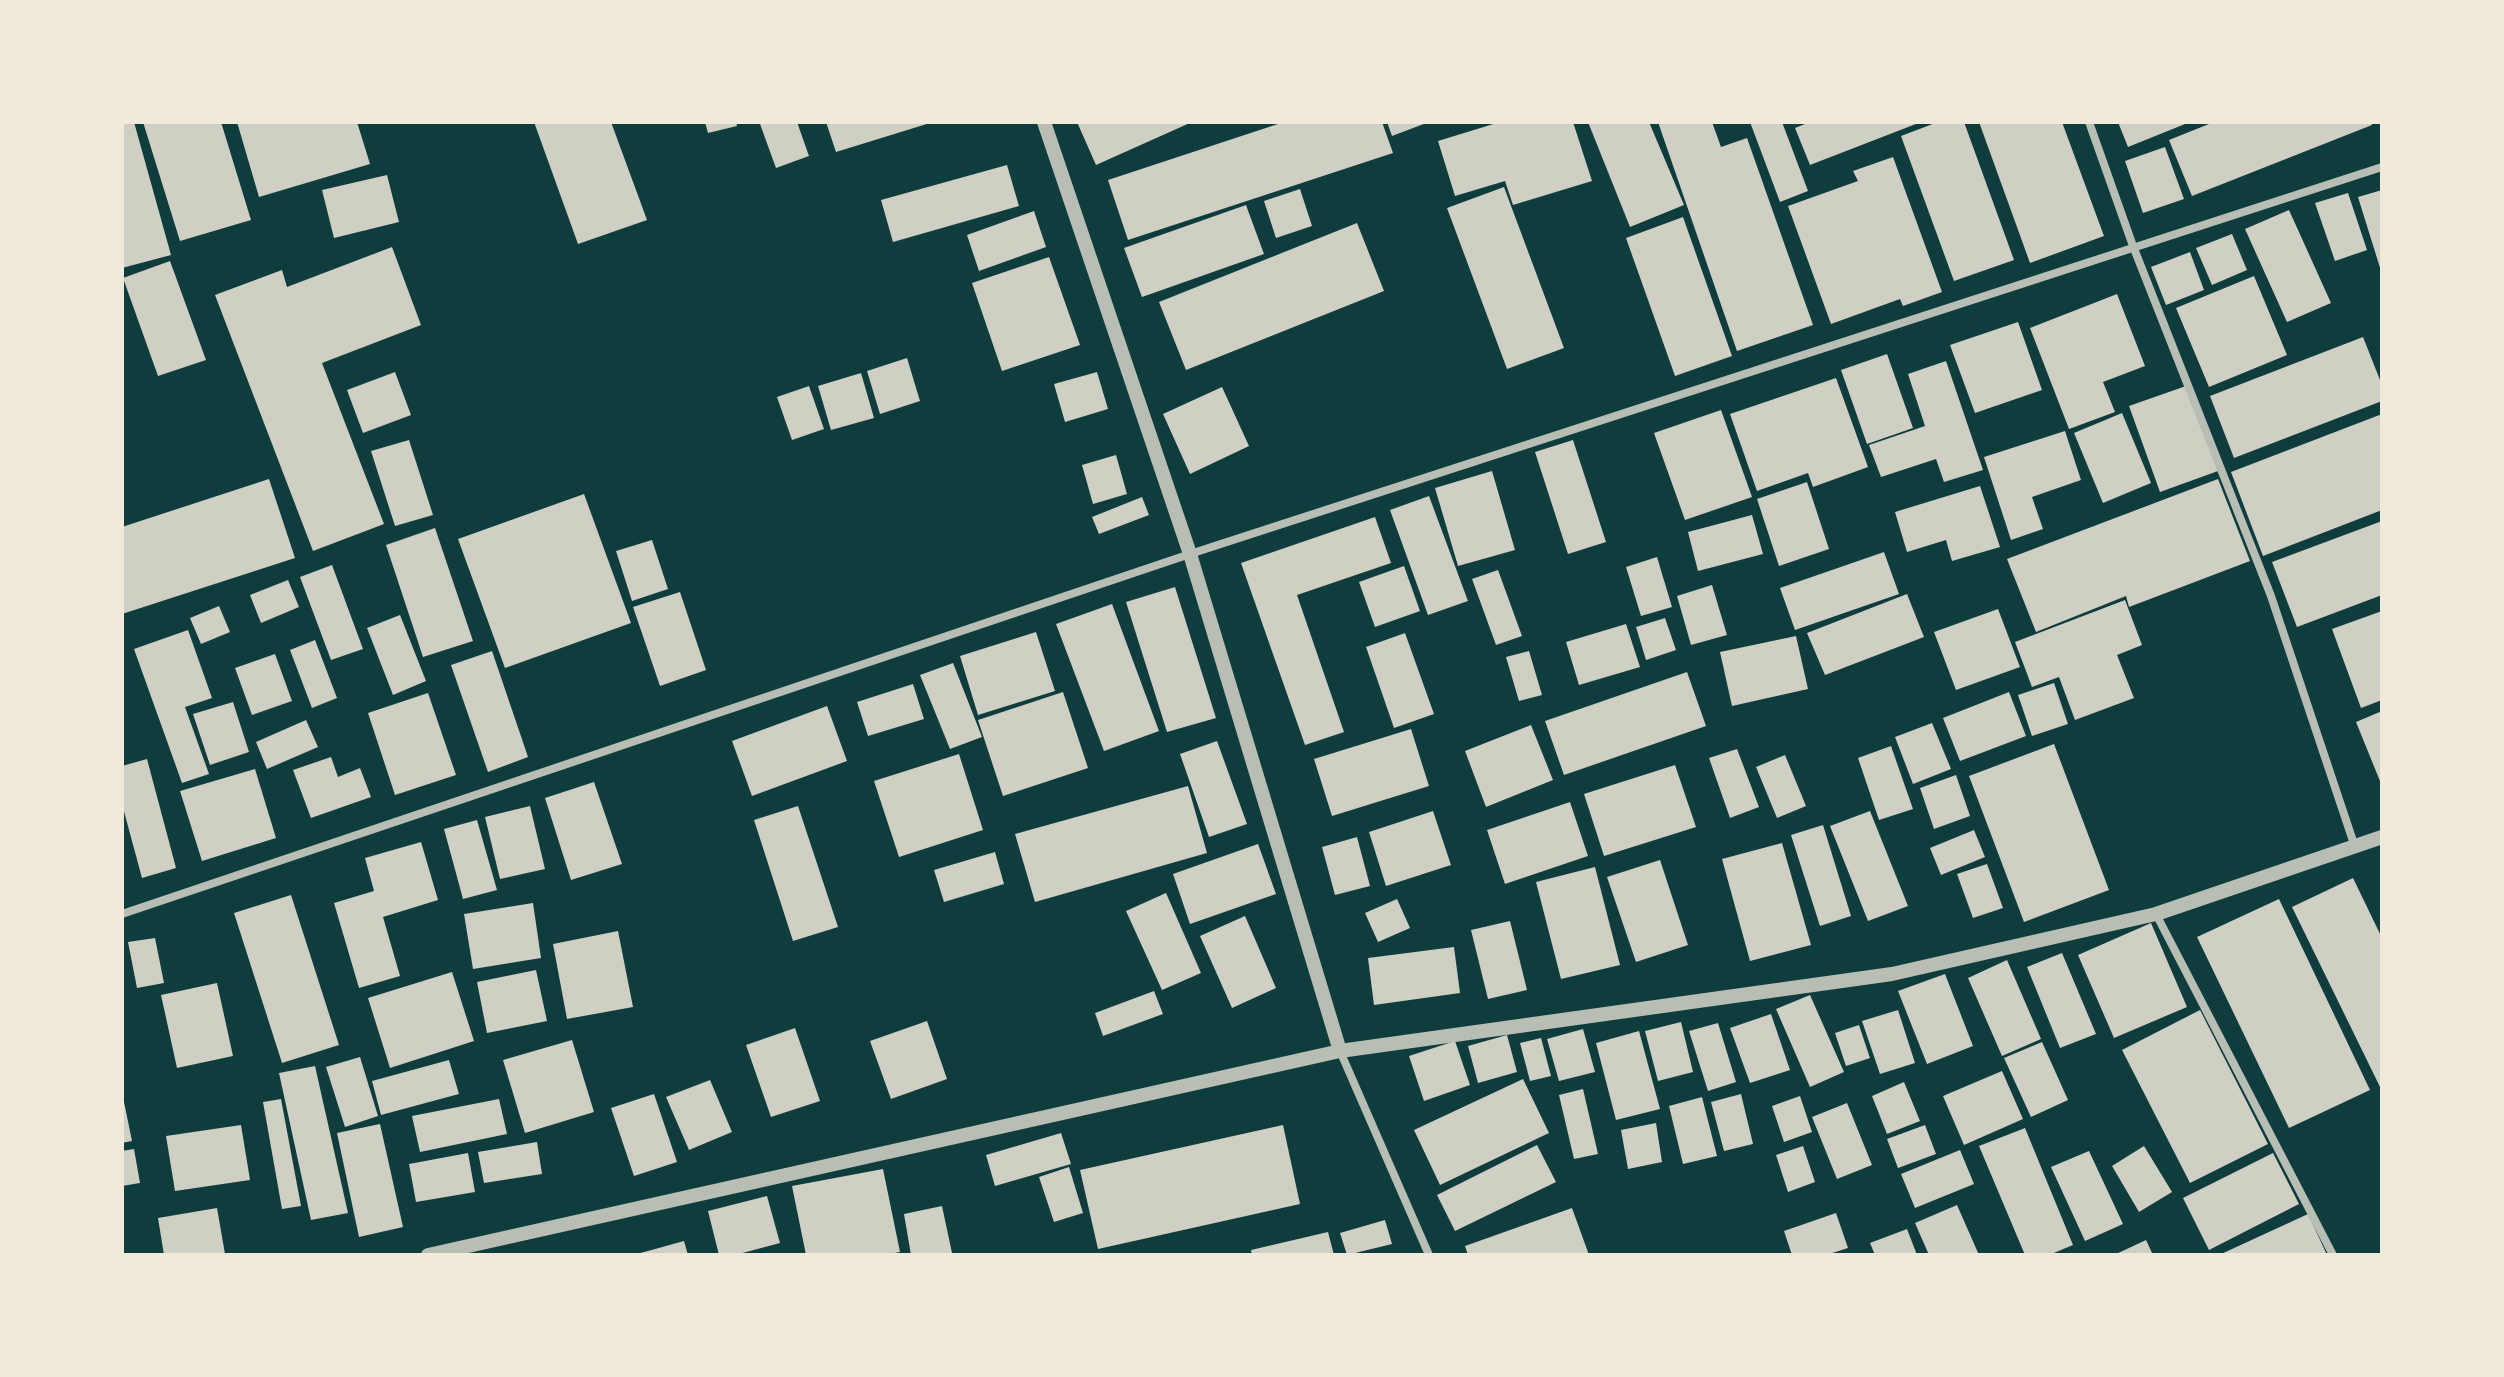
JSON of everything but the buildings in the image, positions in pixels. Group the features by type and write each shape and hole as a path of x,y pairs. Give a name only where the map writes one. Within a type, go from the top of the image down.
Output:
{"street":[{"path":"1044,122 1190,554 1340,1051 1429,1255"},
{"path":"2089,122 2133,246 2271,596 2355,847"},
{"path":"122,914 1190,554 2382,167"},
{"path":"428,1255 1340,1051 1892,974 2156,914 2382,837"},
{"path":"2156,914 2333,1255"}]}
